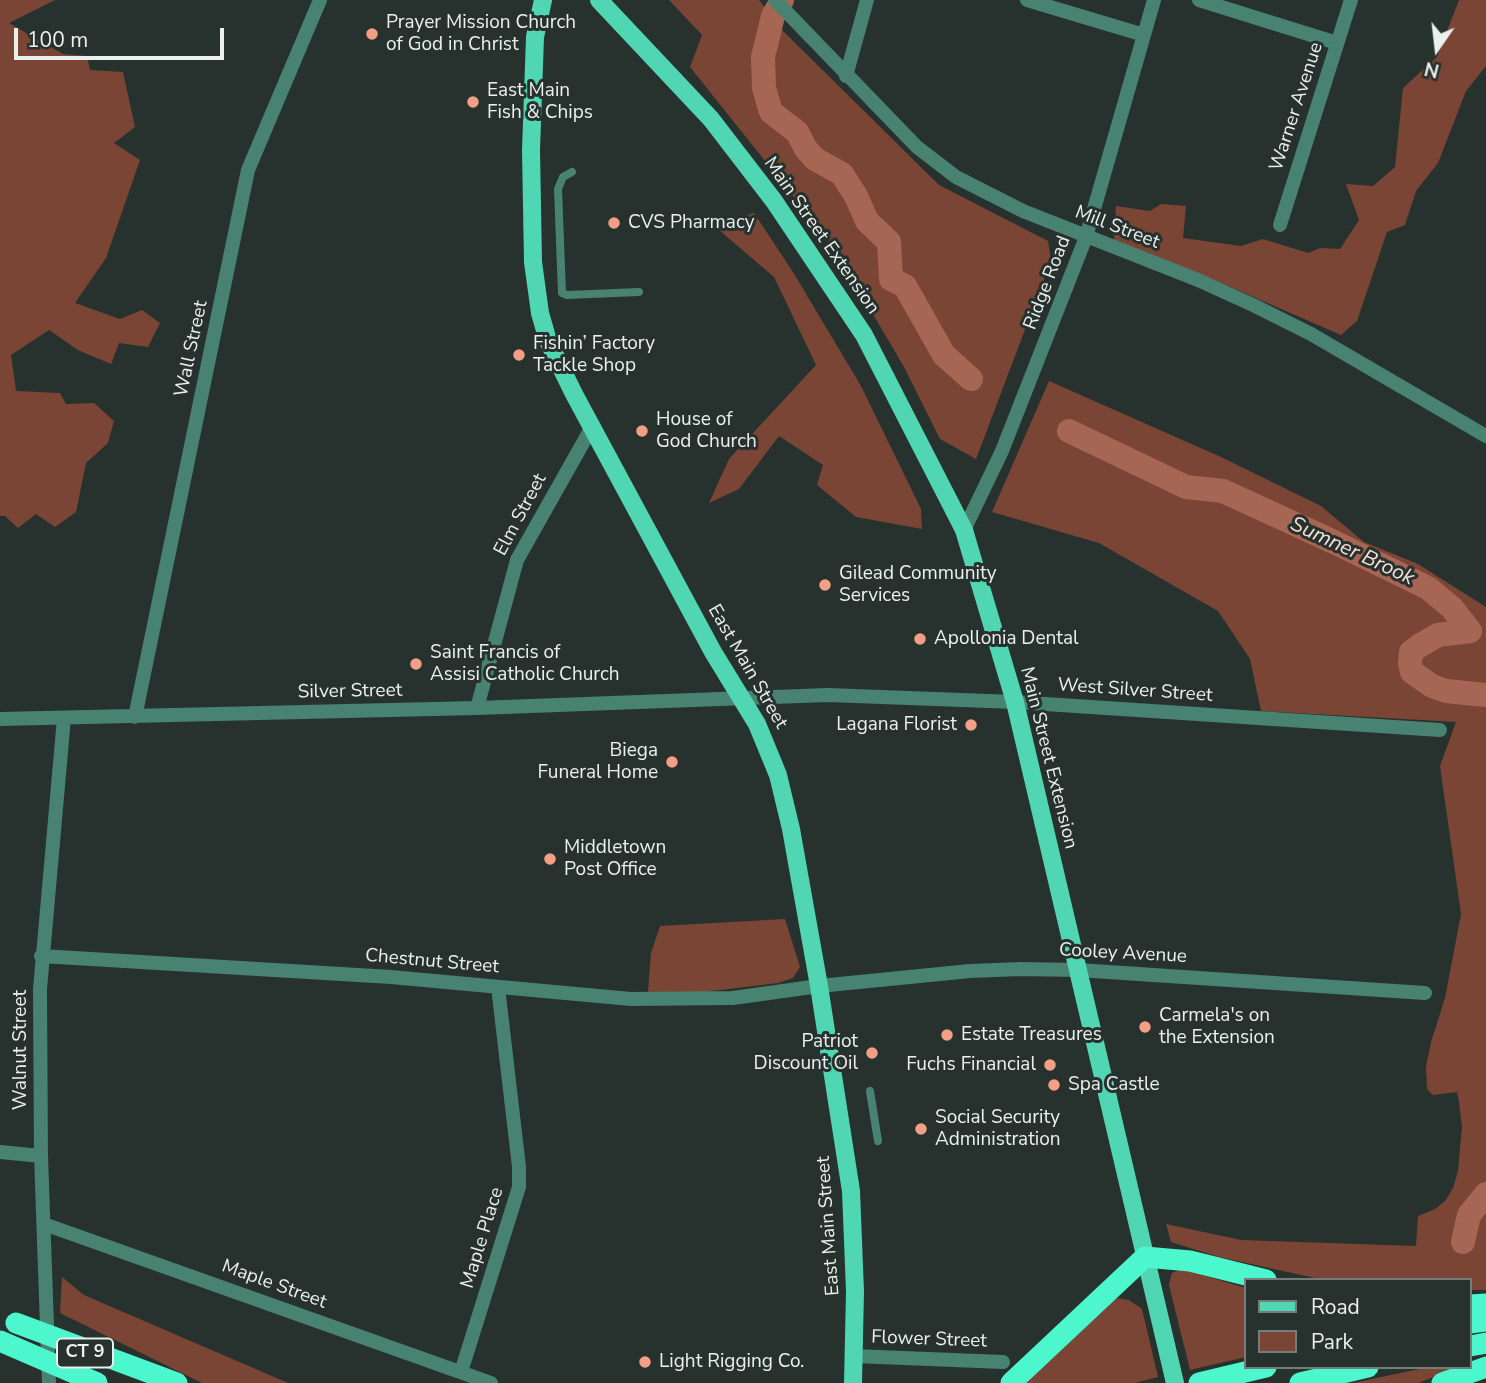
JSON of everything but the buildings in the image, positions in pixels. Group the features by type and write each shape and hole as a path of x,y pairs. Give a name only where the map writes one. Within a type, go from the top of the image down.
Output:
{"highway":[{"path":"1011,1383 1145,1257 1190,1261 1258,1278"},
{"path":"8,1320 177,1383"},
{"name":"CT 9","path":"8,1320 153,1383"},
{"name":"CT 9","path":"0,1341 97,1383"},
{"path":"1442,1383 1486,1367"},
{"path":"1199,1383 1258,1369"},
{"path":"1300,1383 1360,1369"}],"main road":[{"name":"East Main Street","path":"543,0 535,37 531,112 530,213 536,291 548,341 713,652 743,697 769,750 785,802 820,986 851,1191 855,1291 853,1383"},
{"name":"Main Street Extension","path":"600,0 711,119 774,201 864,335 964,530 1015,702 1175,1383"}],"street":[{"name":"Wall Street","path":"135,717 248,170 320,0"},
{"name":"Mill Street","path":"775,0 846,76 936,164 956,177 1023,211 1198,279 1254,305 1311,334 1486,436"},
{"path":"846,76 867,0"},
{"path":"1027,0 1143,35"},
{"name":"Ridge Road","path":"964,530 1002,451 1086,237 1154,0"},
{"path":"1199,0 1337,43"},
{"name":"Warner Avenue","path":"1280,225 1351,0"},
{"name":"Elm Street","path":"477,708 517,560 592,427"},
{"name":"West Silver Street","path":"743,697 838,695 1015,702 1440,730"},
{"name":"Silver Street","path":"0,719 477,708 743,697"},
{"name":"Walnut Street","path":"48,1383 39,1022 41,956 64,718"},
{"name":"Chestnut Street","path":"41,956 314,971 612,998 695,1000 771,994 820,986"},
{"name":"Cooley Avenue","path":"820,986 970,971 1078,970 1425,993"},
{"name":"Maple Place","path":"461,1372 519,1187 498,987"},
{"path":"0,1152 41,1156"},
{"name":"Maple Street","path":"44,1224 491,1383"},
{"name":"Flower Street","path":"854,1356 1003,1362"}],"lane":[{"path":"572,172 563,177 558,189 562,293 639,292"},
{"path":"870,1091 878,1141"}],"green space":[{"path":"0,0 55,0 9,23 63,54 87,56 90,70 123,72 135,127 114,143 140,160 106,258 75,303 120,319 142,310 160,323 148,347 119,343 111,364 78,350 49,330 11,355 16,391 60,393 66,404 94,403 114,421 108,443 86,463 76,512 55,527 36,514 18,528 5,516 0,516"},
{"path":"669,0 759,0 781,29 939,185 1048,241 1051,261 976,459 940,439 904,367 833,246 690,67 702,35"},
{"path":"1459,0 1486,0 1486,66 1466,91 1438,163 1416,191 1405,225 1387,232 1357,321 1341,335 1219,282 1114,242 1116,206 1150,211 1161,204 1186,206 1183,238 1241,246 1263,239 1308,253 1320,248 1340,249 1359,220 1346,184 1373,186 1395,167 1403,88 1437,57"},
{"path":"754,213 793,272 861,386 921,509 922,529 856,517 817,485 823,465 779,436 739,489 709,503 729,459 816,365 774,277 719,230 719,224"},
{"path":"1049,381 1221,457 1321,506 1364,542 1418,564 1486,607 1486,1290 1472,1290 1472,1278 1315,1278 1219,1257 1171,1242 1166,1224 1241,1240 1416,1246 1418,1216 1435,1209 1445,1201 1453,1188 1458,1171 1462,1127 1457,1092 1433,1095 1427,1089 1426,1067 1445,998 1461,914 1440,766 1456,722 1261,711 1250,659 1218,611 1099,543 992,512"},
{"path":"785,919 800,967 793,978 778,983 704,992 648,992 651,953 660,926"},
{"path":"1182,1269 1244,1287 1244,1357 1190,1370 1169,1285 1172,1273"},
{"path":"62,1277 84,1295 288,1383 202,1383 60,1313"},
{"path":"1117,1298 1129,1300 1142,1309 1158,1377 1135,1383 1022,1383 1106,1304"},
{"path":"1420,1369 1455,1369 1418,1383 1353,1383"}],"waterway":[{"name":"Sumner Brook","path":"782,0 773,16 763,57 764,88 771,112 797,132 815,159 842,174 867,221 889,242 891,279 905,286 944,355 971,379"},
{"name":"Sumner Brook","path":"1069,431 1186,487 1223,491 1428,588 1452,608 1470,631 1438,635 1419,646 1411,652 1412,672 1432,686 1446,691 1486,695"},
{"name":"Sumner Brook","path":"1463,1242 1469,1215 1486,1194"}],"place":[{"name":"Prayer Mission Church of God in Christ","path":"372,34"},
{"name":"East Main Fish & Chips","path":"473,102"},
{"name":"CVS Pharmacy","path":"614,223"},
{"name":"Fishin’ Factory Tackle Shop","path":"519,355"},
{"name":"House of God Church","path":"642,431"},
{"name":"Gilead Community Services","path":"825,585"},
{"name":"Apollonia Dental","path":"920,639"},
{"name":"Saint Francis of Assisi Catholic Church","path":"416,664"},
{"name":"Lagana Florist","path":"971,725"},
{"name":"Biega Funeral Home","path":"672,762"},
{"name":"Middletown Post Office","path":"550,859"},
{"name":"Carmela's on the Extension","path":"1145,1027"},
{"name":"Estate Treasures","path":"947,1035"},
{"name":"Patriot Discount Oil","path":"872,1053"},
{"name":"Fuchs Financial","path":"1050,1065"},
{"name":"Spa Castle","path":"1054,1085"},
{"name":"Social Security Administration","path":"921,1129"},
{"name":"Light Rigging Co.","path":"645,1362"}]}
